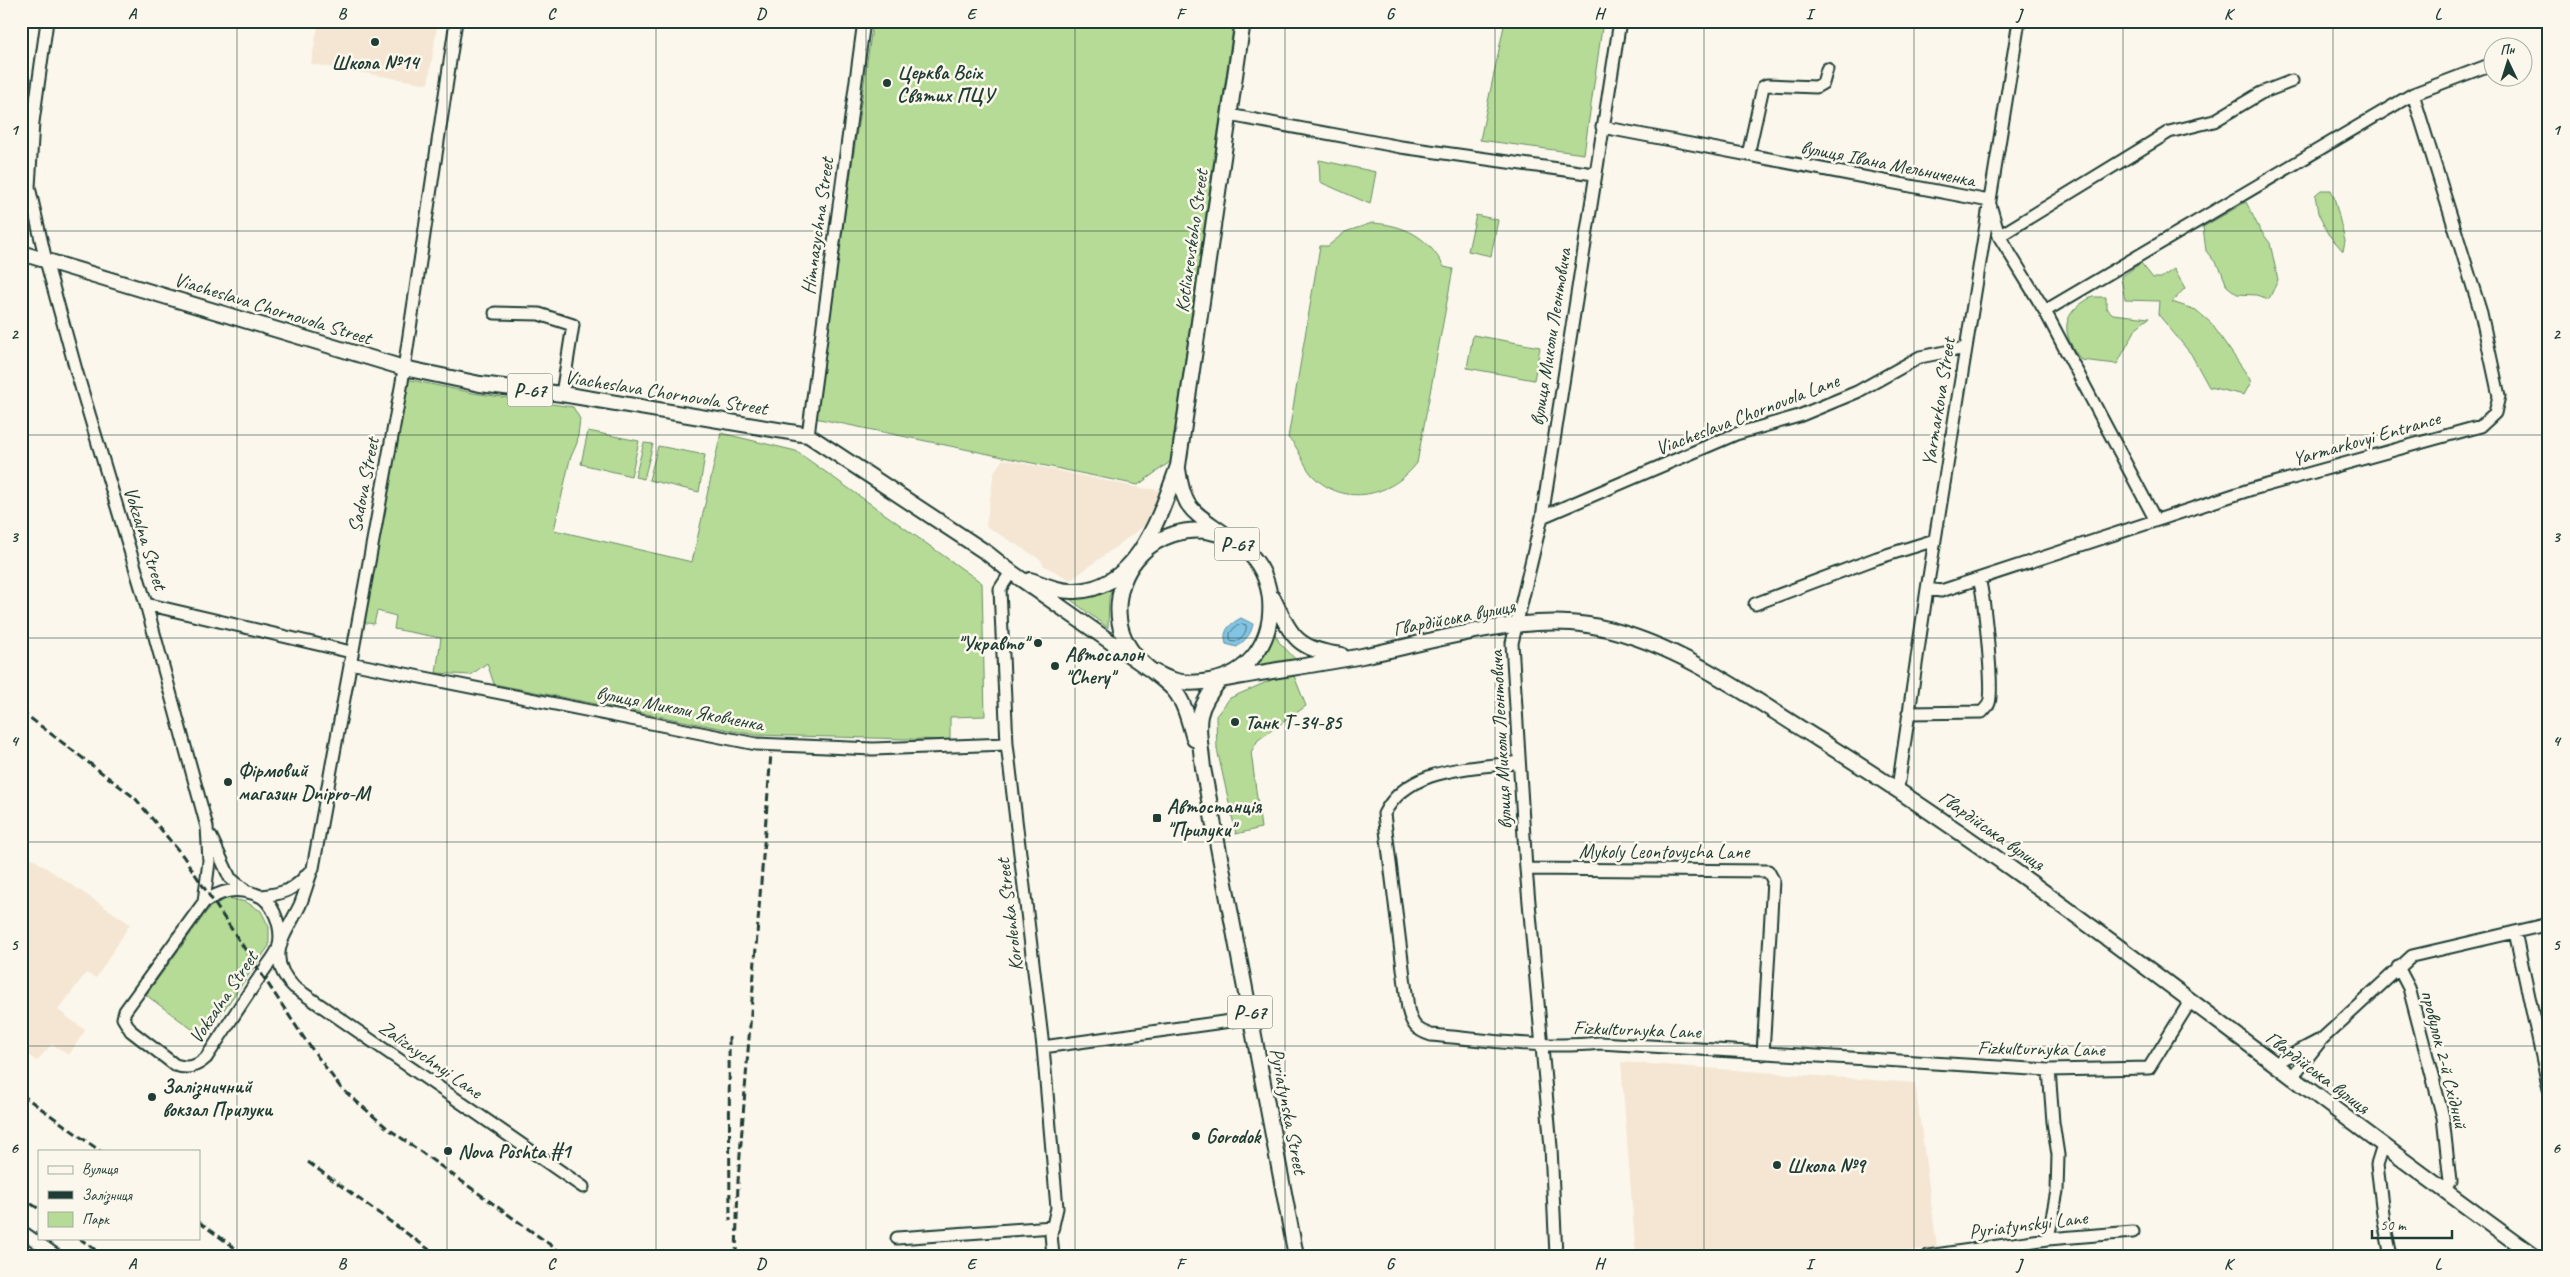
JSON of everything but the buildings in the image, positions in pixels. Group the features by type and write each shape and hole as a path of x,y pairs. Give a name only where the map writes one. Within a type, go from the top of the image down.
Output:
{"main road":[{"name":"Kotliarevskoho Street","path":"1178,466 1243,21"},
{"name":"Viacheslava Chornovola Street","path":"21,253 404,368 480,384 562,394 808,435 987,553 1011,572"},
{"path":"1178,466 1182,494 1189,509 1232,540"},
{"path":"1132,564 1161,512 1178,466"},
{"name":"Р-67","path":"1011,572 1052,588 1074,591 1092,589 1108,583 1132,564 1147,547 1174,534 1188,531 1210,532 1232,540 1249,554 1258,566 1270,593 1271,614 1262,642 1255,655 1239,670 1220,680 1197,684 1173,681 1152,671 1130,647 1123,633 1118,610 1121,586 1132,564"},
{"name":"Р-67","path":"1011,572 1152,671 1174,690 1182,703 1203,768"},
{"path":"1270,593 1286,625 1300,644 1318,652 1356,657"},
{"name":"Гвардійська вулиця","path":"1220,680 1356,657 1518,624 1585,625 1630,636 1672,652 1713,674 1898,788 1993,854 2191,1000 2383,1146 2534,1256"},
{"name":"Р-67","path":"1203,768 1198,724 1201,707 1205,697 1220,680"},
{"name":"Pyriatynska Street","path":"1203,768 1296,1256"}],"street":[{"name":"Vokzalna Street","path":"47,21 33,122 29,187 46,261 146,604 207,827 209,861 204,902"},
{"name":"Sadova Street","path":"278,948 301,902 312,868 404,368 456,21"},
{"name":"Himnazychna Street","path":"808,435 864,21"},
{"name":"вулиця Миколи Леонтовича","path":"1556,1256 1551,1147 1526,870 1512,643 1542,517 1594,174 1620,21"},
{"name":"Yarmarkova Street","path":"1898,788 1988,201 2019,21"},
{"path":"2045,311 2413,94 2482,68"},
{"path":"1748,155 1763,87 1767,85 1816,87 1823,83 1827,70"},
{"path":"1999,236 2169,132 2214,121 2261,93 2292,81"},
{"name":"Yarmarkovyi Entrance","path":"1927,589 1941,591 2155,519 2249,490 2481,426 2495,413 2499,396 2481,313 2413,94"},
{"path":"1229,115 1401,147 1594,174"},
{"name":"вулиця Івана Мельниченка","path":"1602,127 1988,201 1999,236 2045,311 2155,519"},
{"name":"Vokzalna Street","path":"21,203 29,187"},
{"path":"495,313 539,314 573,325 562,394"},
{"name":"Viacheslava Chornovola Lane","path":"1542,517 1736,434 1808,413 1857,392 1920,357 1965,348"},
{"path":"1755,604 1877,558 1936,540"},
{"name":"Korolenka Street","path":"1011,572 1000,589 1008,744 1044,1047 1056,1208 1053,1227 1053,1256"},
{"path":"1908,713 1982,712 1989,702 1988,638 1982,588 1978,579"},
{"name":"вулиця Миколи Яковченка","path":"146,604 350,658 756,744 873,749 1008,744"},
{"name":"Fizkulturnyka Lane","path":"1519,762 1430,775 1409,784 1390,802 1384,814 1408,1009 1412,1025 1420,1031 1432,1035 1541,1045 1575,1046 1600,1043 2049,1070 2148,1068 2191,1000"},
{"path":"207,827 230,878 246,891"},
{"path":"262,896 279,895 300,884 312,868"},
{"name":"Mykoly Leontovycha Lane","path":"1526,870 1768,870 1773,880 1762,1054"},
{"name":"Vokzalna Street","path":"246,891 262,896 272,907 278,924 278,948 206,1058 191,1068 175,1065 131,1031 123,1018 125,1011 204,902 220,892 246,891"},
{"path":"2292,1077 2322,1039 2412,956 2549,924"},
{"path":"2514,932 2549,1089"},
{"name":"Zaliznychnyi Lane","path":"278,948 279,965 285,978 294,987 583,1187"},
{"name":"провулок 2-й Східний","path":"2398,967 2409,988 2443,1117 2450,1182 2444,1190"},
{"path":"1044,1047 1252,1018"},
{"path":"2274,1064 2322,1039"},
{"path":"2048,1239 2057,1191 2058,1155 2052,1122 2049,1070"},
{"path":"2383,1146 2376,1165 2391,1256"},
{"path":"897,1238 1053,1227"},
{"path":"21,1231 58,1256"},
{"name":"Pyriatynskyi Lane","path":"1928,1256 2048,1239 2133,1232"}],"shaded area":[{"name":"Школа №14","path":"319,21 438,21 428,84 311,64"},
{"path":"1003,459 1140,488 1162,490 1149,522 1071,580 1043,565 1041,560 986,526 994,472"},
{"path":"21,851 130,924 96,978 86,973 58,1010 85,1030 69,1055 52,1044 37,1061 21,1050"},
{"name":"Школа №9","path":"1621,1062 1915,1083 1937,1247 1874,1256 1636,1256"}],"green space":[{"path":"873,21 1234,21 1170,462 1138,485 815,418"},
{"path":"1505,21 1603,21 1584,154 1480,140"},
{"path":"1319,160 1376,172 1370,204 1320,182"},
{"path":"2321,190 2331,190 2334,197 2345,241 2343,251 2328,234 2318,213 2315,195"},
{"path":"2246,202 2260,230 2270,243 2278,280 2269,299 2256,295 2237,294 2227,286 2220,268 2206,251 2203,227"},
{"path":"1476,215 1498,220 1491,256 1468,251"},
{"path":"1372,223 1395,226 1415,234 1431,248 1444,267 1453,269 1417,463 1407,474 1382,490 1368,494 1353,495 1339,492 1326,486 1313,476 1306,467 1295,445 1288,438 1320,246 1328,246 1345,232"},
{"path":"2141,263 2153,278 2161,278 2174,269 2185,288 2172,302 2196,310 2211,323 2251,382 2244,395 2209,387 2191,354 2158,314 2159,301 2125,300 2121,277"},
{"path":"2092,297 2106,297 2106,308 2113,314 2149,318 2137,327 2117,364 2081,360 2070,341 2067,332 2069,317 2082,303"},
{"path":"1473,335 1540,347 1534,380 1467,368"},
{"path":"406,379 473,393 573,407 580,419 577,443 570,459 554,530 692,562 721,433 796,451 982,583 985,716 950,717 950,740 755,735 494,684 487,663 471,675 436,673 441,638 394,629 396,616 377,611 374,624 361,622"},
{"path":"588,431 639,441 631,476 581,464"},
{"path":"644,443 653,444 644,479 635,477"},
{"path":"658,446 705,455 699,492 649,480"},
{"path":"1115,584 1109,597 1108,628 1066,596 1097,592"},
{"path":"1272,628 1279,642 1299,663 1252,670 1262,656"},
{"path":"1292,671 1306,706 1258,740 1251,752 1261,828 1236,834 1217,749 1216,716 1230,698"},
{"path":"228,898 246,902 261,911 269,927 269,946 204,1038 146,995 210,907"}],"water":[{"path":"1241,618 1253,624 1249,634 1237,647 1226,644 1226,631"}],"railway":[{"path":"21,711 135,798 183,856 306,1041 341,1088 386,1127 566,1256"},
{"path":"736,1256 738,1181 771,753"},
{"path":"729,1037 730,1221"},
{"path":"21,1094 99,1150"},
{"path":"308,1162 438,1256"},
{"path":"21,1197 38,1208"},
{"path":"200,1223 246,1256"},
{"path":"82,1240 104,1256"}],"place":[{"name":"Школа №14","path":"375,42"},
{"name":"Церква Всіх Святих ПЦУ","path":"887,83"},
{"name":"\"Укравто\"","path":"1038,643"},
{"name":"Автосалон \"Chery\"","path":"1055,666"},
{"name":"Танк Т-34-85","path":"1235,722"},
{"name":"Фірмовий магазин Dnipro-M","path":"228,782"},
{"name":"Автостанція \"Прилуки\"","path":"1157,818"},
{"name":"Залізничний вокзал Прилуки","path":"152,1097"},
{"name":"Gorodok","path":"1196,1136"},
{"name":"Nova Poshta #1","path":"448,1151"},
{"name":"Школа №9","path":"1777,1165"}]}
